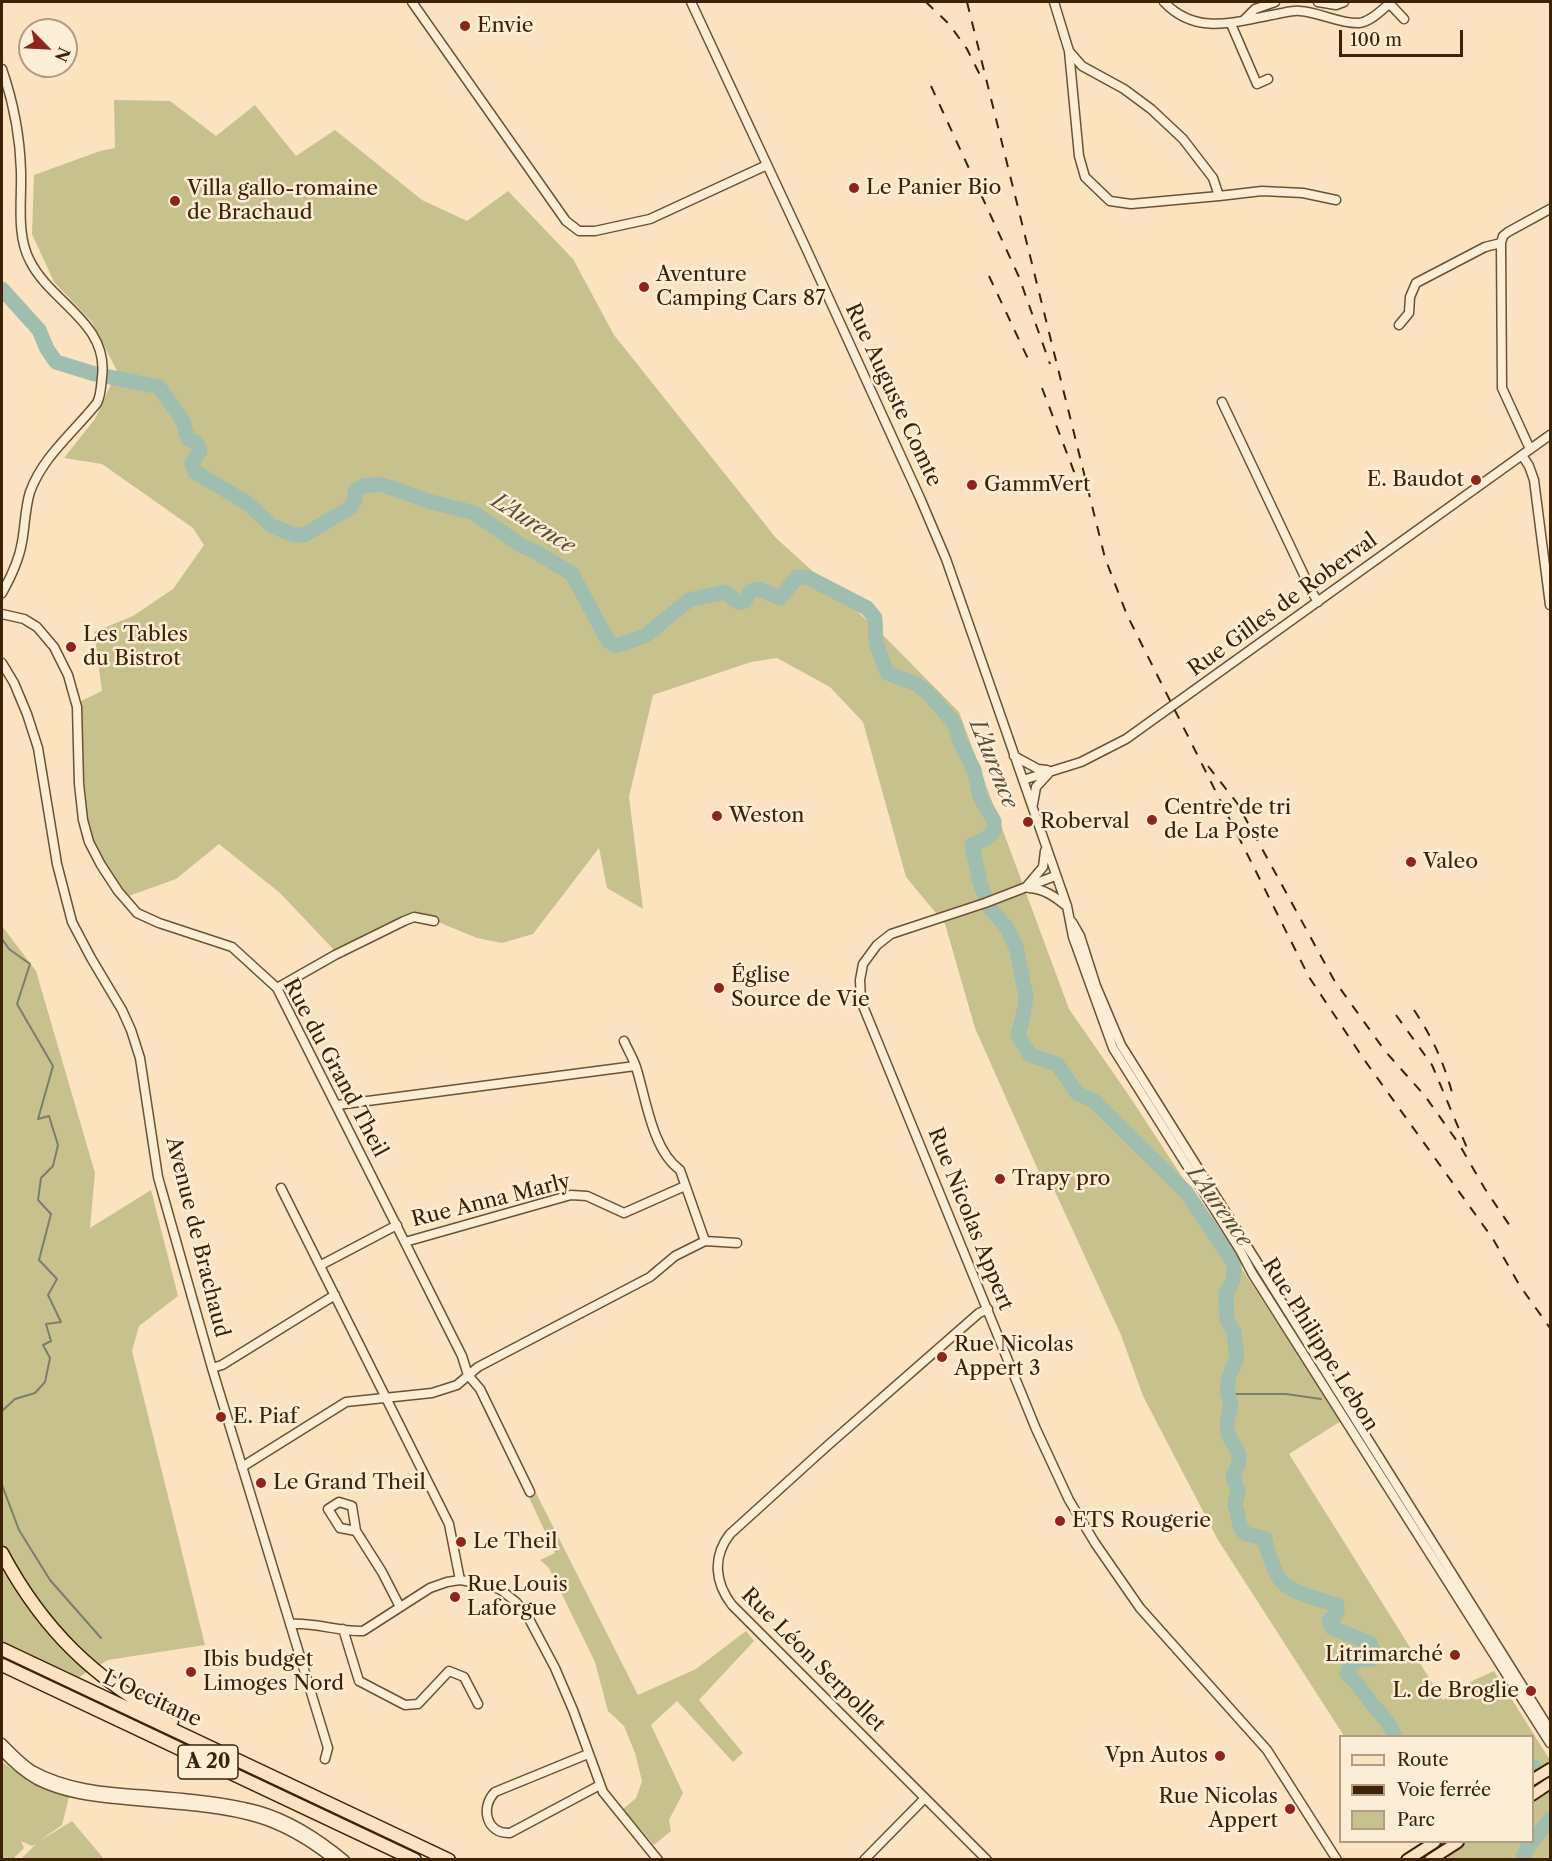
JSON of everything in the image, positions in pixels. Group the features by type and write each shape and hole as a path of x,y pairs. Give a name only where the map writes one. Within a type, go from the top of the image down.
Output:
{"highway":[{"path":"2,1553 33,1606 77,1656 130,1697 201,1736 243,1763"},
{"name":"L'Occitane","path":"2,1649 449,1860"},
{"name":"L'Occitane","path":"2,1665 415,1860"}],"main road":[{"path":"1534,1779 1551,1768"},
{"path":"1534,1794 1551,1783"},
{"path":"1407,1860 1433,1843"},
{"path":"1430,1860 1456,1843"}],"street":[{"path":"412,2 566,222 579,231 595,231 650,219 767,165"},
{"name":"Rue Auguste Comte","path":"691,2 920,498 946,559 1023,780"},
{"path":"1054,2 1069,51 1079,156 1085,177 1110,201 1131,204 1262,191 1303,193 1336,200"},
{"path":"1164,2 1186,18 1211,25 1231,24 1299,11 1360,23 1376,15 1389,2 1404,19"},
{"path":"1244,20 1255,9 1275,2"},
{"path":"1318,2 1336,4 1344,2"},
{"path":"1231,24 1257,84 1268,80"},
{"path":"1069,51 1082,66 1124,89 1151,109 1183,139 1214,178 1219,196"},
{"path":"2,69 10,91 18,138 23,235 26,251 30,262 41,277 91,332 97,342 104,366 97,403 55,450 37,477 29,499 16,567 2,593"},
{"path":"1530,449 1502,388 1501,243 1508,231 1551,209"},
{"path":"1399,325 1409,313 1410,297 1416,283 1485,247 1501,243"},
{"path":"1222,402 1318,602"},
{"name":"Rue Gilles de Roberval","path":"1023,780 1081,762 1126,740 1551,435"},
{"path":"1522,455 1534,480 1551,605"},
{"name":"Rue du Grand Theil","path":"2,615 24,619 37,627 54,647 68,675 77,707 79,784 83,820 89,842 101,865 118,891 137,913 159,923 232,947 278,988 462,1356 468,1375 480,1389 530,1492"},
{"name":"Avenue de Brachaud","path":"2,663 14,683 38,748 57,864 72,922 122,1010 140,1058 158,1177 212,1368 327,1748 325,1759"},
{"path":"1014,756 1038,769 1051,771"},
{"path":"1033,807 1036,787 1051,771"},
{"name":"Rue Philippe Lebon","path":"1023,780 1067,906 1073,937 1113,1048 1240,1250 1252,1273 1551,1743"},
{"path":"1026,888 1042,867 1045,845"},
{"name":"Rue Nicolas Appert","path":"1056,876 891,934 877,945 866,959 860,980 861,1001 1036,1429 1069,1500 1095,1543 1140,1608 1267,1750 1337,1860"},
{"path":"1026,888 1048,893 1067,906"},
{"path":"278,988 335,955 404,921 414,917 434,921"},
{"name":"Rue Philippe Lebon","path":"1070,921 1080,936 1096,986 1120,1045 1551,1730"},
{"path":"624,1041 635,1066 662,1151 671,1164 680,1170 705,1241"},
{"path":"337,1105 635,1066"},
{"name":"Rue Anna Marly","path":"405,1242 571,1195 587,1196 624,1213 685,1186"},
{"path":"281,1188 449,1524 460,1580"},
{"path":"321,1266 397,1225"},
{"path":"242,1467 346,1402 432,1393 456,1385 478,1367 650,1277 675,1256 705,1241 737,1244"},
{"path":"212,1368 222,1365 335,1295"},
{"name":"Rue Léon Serpollet","path":"987,1860 732,1605 720,1586 718,1577 719,1560 724,1541 730,1534 826,1446 979,1313 988,1309"},
{"path":"356,1531 400,1606"},
{"path":"290,1624 321,1625 363,1631 430,1588 447,1582 475,1581 501,1590 516,1602 528,1617 555,1668 603,1792 658,1860"},
{"path":"343,1629 359,1680 405,1705 418,1704 449,1671 464,1677 478,1704"},
{"path":"2,1743 30,1768 67,1785 95,1791 229,1804 260,1811 295,1826 329,1846 345,1860"},
{"path":"2,1751 16,1766 35,1779 58,1789 97,1797 230,1811 258,1818 292,1832 334,1860"},
{"path":"588,1754 495,1792 489,1798 486,1814 491,1825 499,1831 510,1833 600,1785"},
{"path":"864,1860 925,1798"}],"green space":[{"path":"114,100 170,101 216,136 255,105 296,156 335,130 422,200 467,221 508,191 573,259 614,335 776,538 880,632 959,712 1069,1009 1130,1097 1341,1421 1289,1454 1443,1700 1474,1680 1494,1671 1550,1760 1550,1859 1449,1859 1439,1843 1534,1843 1534,1735 1343,1735 1218,1540 1143,1396 1121,1335 1052,1185 1042,1179 975,1028 945,924 906,877 863,722 830,687 777,658 751,662 653,695 629,797 643,909 607,888 599,848 533,934 502,943 477,938 421,915 336,952 280,893 219,844 176,879 126,897 99,854 88,819 85,800 79,702 102,691 94,632 133,616 173,589 204,545 193,528 102,464 64,458 95,419 117,371 92,322 54,282 32,234 34,175 100,151 115,148"},
{"path":"2,926 36,971 95,1173 90,1228 151,1190 178,1296 139,1326 132,1351 205,1645 108,1660 79,1677 2,1641"},
{"path":"533,1487 638,1695 696,1669 746,1631 754,1641 699,1700 743,1753 733,1762 677,1701 651,1725 683,1793 669,1820 671,1831 654,1845 623,1809 636,1798 642,1781 635,1753 624,1726 608,1711 595,1662 549,1568 540,1560 555,1553 526,1491"},
{"path":"2,1762 31,1782 69,1797 62,1825 38,1842 72,1821 104,1859 21,1859 36,1844 32,1846 21,1841 24,1848 13,1859 2,1859"}],"waterway":[{"name":"L'Aurence","path":"2,289 39,330 47,349 56,362 95,374 159,387 183,421 188,439 197,443 200,451 192,463 195,472 247,503 272,526 294,535 304,535 350,508 355,499 355,491 364,486 380,484 431,502 474,513 522,546 572,574 608,641 616,646 645,636 689,600 725,592 738,602 745,601 750,591 759,589 780,598 797,577 809,578 867,608 875,618 876,642 887,673 916,684 928,693 955,724 959,739 974,770 980,797 994,821 994,832 972,845 980,883 990,908 1007,928 1016,947 1026,996 1018,1035 1030,1055 1057,1064 1077,1093 1094,1101 1186,1192 1234,1263 1233,1279 1226,1293 1227,1320 1234,1332 1237,1357 1229,1377 1227,1390 1231,1405 1227,1422 1228,1434 1239,1454 1239,1462 1233,1477 1238,1491 1235,1504 1241,1529 1246,1534 1265,1539 1277,1574 1288,1587 1337,1605 1337,1613 1329,1621 1332,1628 1370,1643 1373,1659 1361,1659 1350,1665 1347,1674 1385,1719 1394,1735"},
{"path":"2,939 9,949 30,964 17,1004 53,1066 38,1119 49,1116 58,1145 53,1166 41,1178 38,1200 51,1214 39,1260 57,1279 48,1295 61,1322 46,1324 51,1341 43,1345 50,1358 45,1382 35,1393 15,1399 2,1411"},
{"path":"1228,1394 1286,1394 1321,1399"},
{"path":"2,1485 19,1530 50,1580 101,1638"},
{"name":"L'Aurence","path":"1534,1839 1550,1819"},
{"name":"L'Aurence","path":"1522,1860 1531,1843"}],"railway":[{"path":"926,2 949,24 967,49 980,75"},
{"path":"967,2 1105,558 1127,615 1309,977 1363,1058 1493,1239 1520,1286 1550,1328"},
{"path":"931,86 1019,277 1050,364"},
{"path":"989,276 1030,363"},
{"path":"1042,388 1081,490"},
{"path":"1208,766 1237,803 1334,980 1385,1051 1425,1096 1459,1144 1510,1226"},
{"path":"1414,1010 1438,1053 1454,1100"},
{"path":"1396,1015 1432,1065 1467,1148"}],"place":[{"name":"Envie","path":"465,26"},
{"name":"Le Panier Bio","path":"854,188"},
{"name":"Villa gallo-romaine de Brachaud","path":"175,201"},
{"name":"Aventure Camping Cars 87","path":"644,287"},
{"name":"E. Baudot","path":"1476,480"},
{"name":"GammVert","path":"972,485"},
{"name":"Les Tables du Bistrot","path":"71,647"},
{"name":"Weston","path":"717,816"},
{"name":"Centre de tri de La Poste","path":"1152,820"},
{"name":"Roberval","path":"1028,822"},
{"name":"Valeo","path":"1411,862"},
{"name":"Église Source de Vie","path":"719,988"},
{"name":"Trapy pro","path":"1000,1179"},
{"name":"Rue Nicolas Appert 3","path":"942,1357"},
{"name":"E. Piaf","path":"221,1417"},
{"name":"Le Grand Theil","path":"261,1483"},
{"name":"ETS Rougerie","path":"1060,1521"},
{"name":"Le Theil","path":"461,1542"},
{"name":"Rue Louis Laforgue","path":"455,1597"},
{"name":"Litrimarché","path":"1455,1655"},
{"name":"Ibis budget Limoges Nord","path":"191,1672"},
{"name":"L. de Broglie","path":"1531,1691"},
{"name":"Vpn Autos","path":"1220,1756"},
{"name":"Rue Nicolas Appert","path":"1290,1809"}]}
